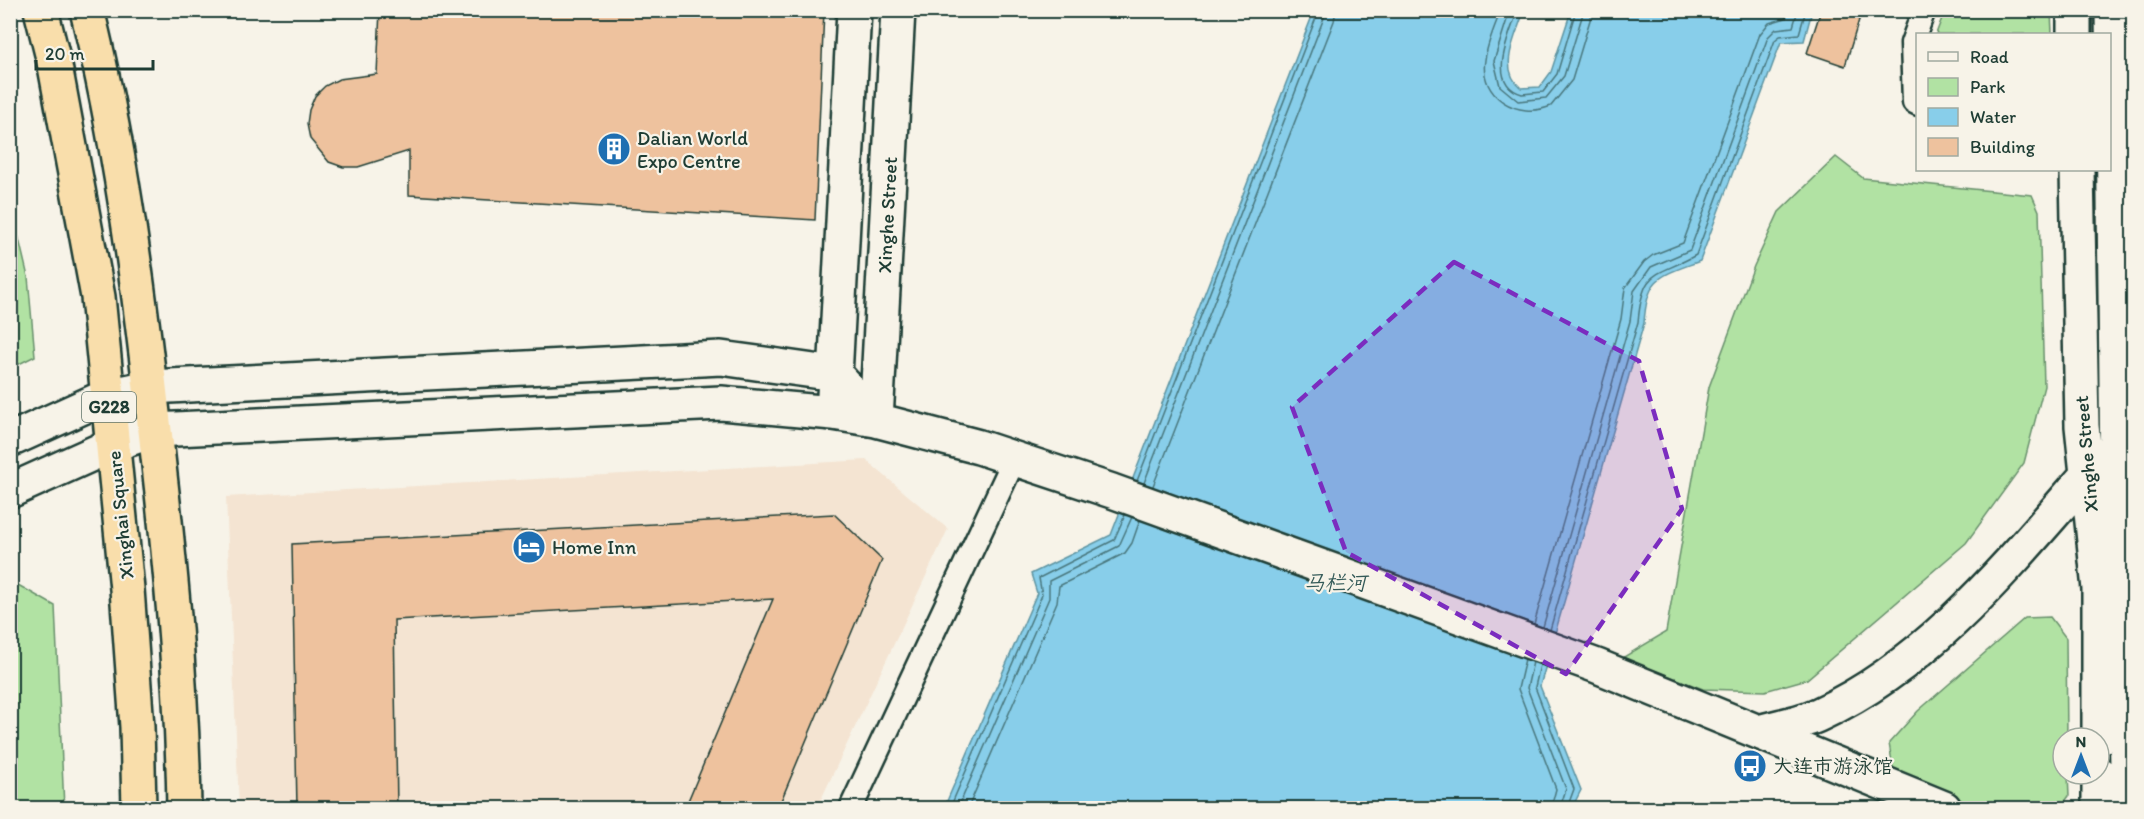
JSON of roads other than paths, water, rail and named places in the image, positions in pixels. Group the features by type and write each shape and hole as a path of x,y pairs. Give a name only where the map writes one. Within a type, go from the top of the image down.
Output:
{"highway":[{"name":"Xinghai Square","path":"41,10 55,66 98,297 128,601 140,808"},
{"name":"G228","path":"87,10 99,57 137,281 150,387 174,588 183,728 184,808"}],"street":[{"path":"833,413 854,10"},
{"name":"Xinghe Street","path":"876,420 897,10"},
{"path":"2074,10 2074,33"},
{"name":"Xinghe Street","path":"2099,726 2099,589 2112,139 2112,10"},
{"name":"Xinghe Street","path":"2077,171 2082,426 2102,476 2123,588 2128,808"},
{"path":"10,440 107,396 150,387 721,358 835,374 876,420"},
{"path":"10,491 112,445 155,430 721,404 833,413 876,420 979,447 1112,491 1597,666 1944,808"},
{"path":"1759,732 1819,715 1879,682 1932,640 2016,556 2102,476"},
{"path":"2099,786 2099,808"}],"lane":[{"path":"1916,103 1914,102 1912,43 1924,10"},
{"path":"851,808 1014,460"}],"water":[{"name":"马栏河","path":"1314,11 1524,11 1510,51 1509,61 1514,80 1521,88 1540,87 1551,72 1571,11 1812,11 1804,41 1781,42 1700,261 1665,275 1652,287 1648,296 1644,323 1540,686 1581,790 1572,808 944,808 1037,593 1031,574 1111,535"}],"place":[{"name":"Dalian World Expo Centre","path":"614,149"},
{"name":"Home Inn","path":"529,547"},
{"name":"大连市游泳馆","path":"1750,766"}]}
